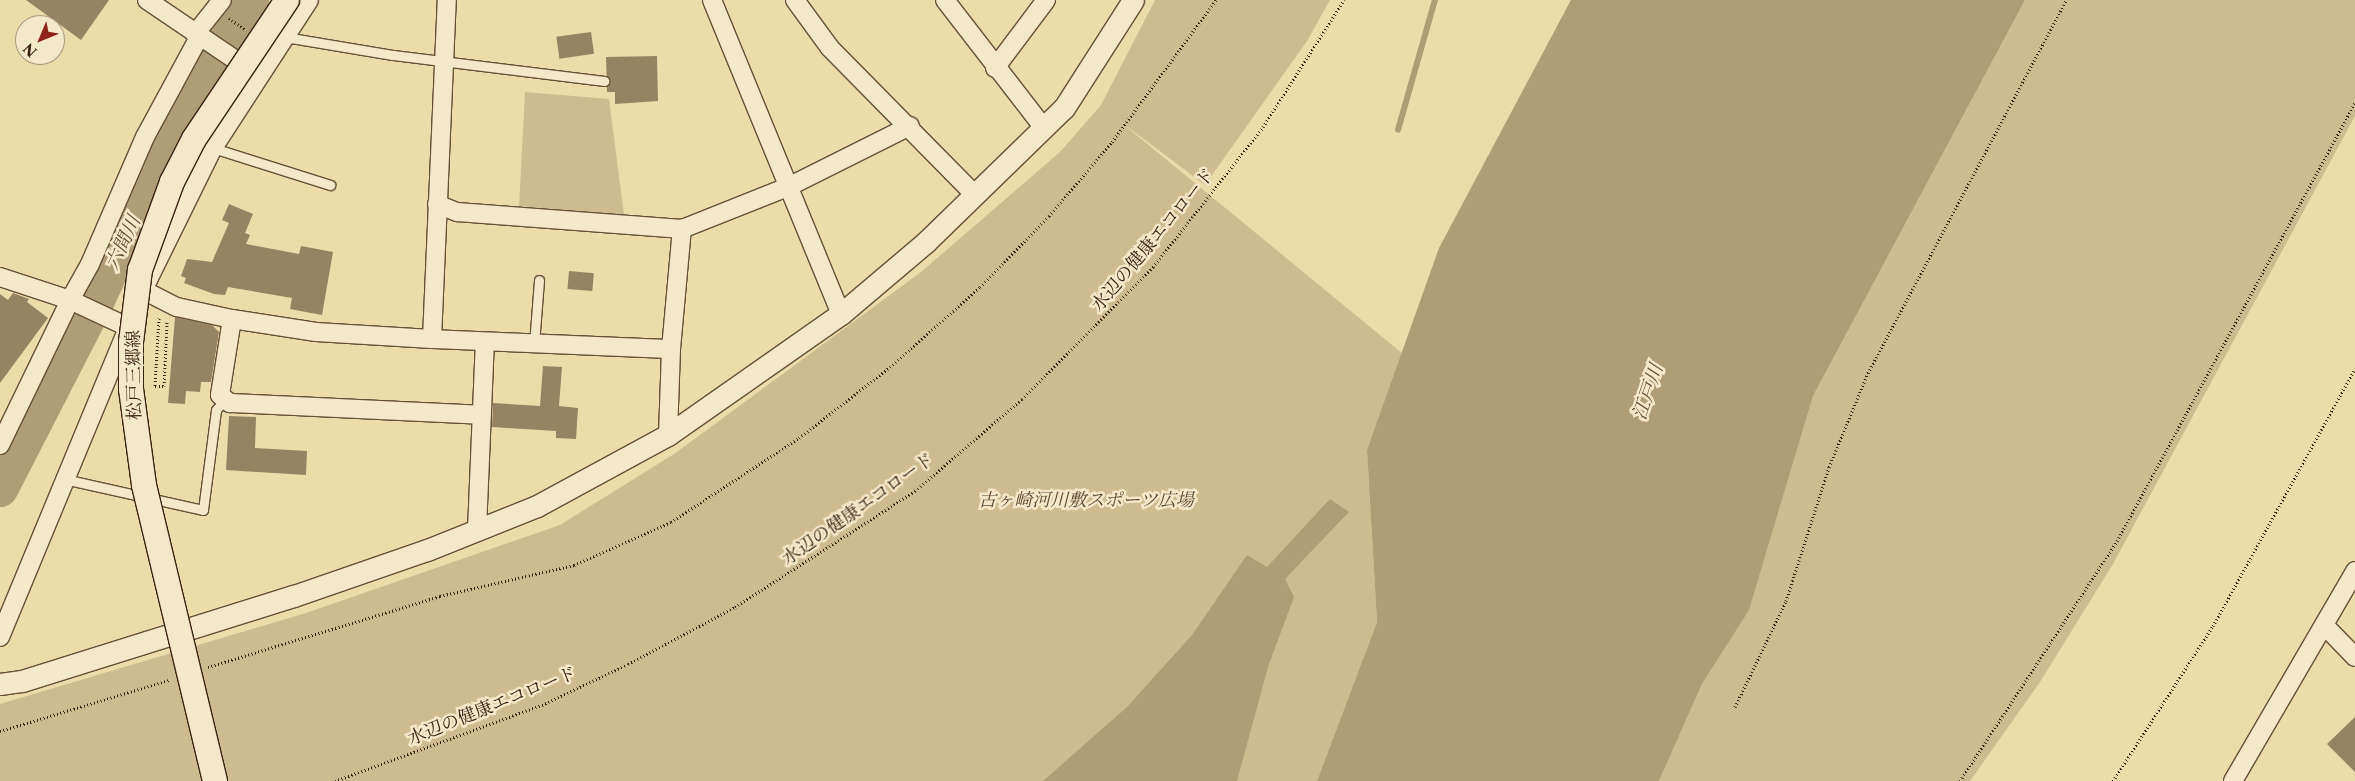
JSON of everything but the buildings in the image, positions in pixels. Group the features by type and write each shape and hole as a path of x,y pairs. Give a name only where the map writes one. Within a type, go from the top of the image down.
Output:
{"main road":[{"name":"松戸三郷線","path":"215,781 144,485 133,408 131,342 140,270 172,182 194,139 287,0"}],"street":[{"path":"0,637 64,478 122,324 143,290 213,148 309,0"},
{"path":"432,339 447,0"},
{"path":"712,0 841,314"},
{"path":"795,0 830,48 910,126 975,195"},
{"path":"945,0 995,68 1044,128"},
{"path":"995,68 1046,0"},
{"path":"151,1 197,35 259,75"},
{"path":"0,684 294,596 477,530 598,476 668,435 748,384 841,314 975,195 1044,128 1084,82 1132,1"},
{"path":"0,445 4,423 73,301 145,137 197,35 222,7"},
{"path":"437,204 457,212 682,229 790,186 910,126"},
{"path":"668,435 671,350 682,229"},
{"path":"0,277 73,301 122,324"},
{"path":"143,290 177,307 232,319 316,332 671,350"},
{"path":"232,319 220,395 230,403 482,414"},
{"path":"477,530 485,342"},
{"path":"2233,781 2325,626 2355,571"},
{"path":"2325,626 2355,657"}],"lane":[{"path":"285,37 445,61 604,80"},
{"path":"213,148 330,185"},
{"path":"534,344 539,280"},
{"path":"64,478 203,510 216,410 225,399"}],"path":[{"name":"水辺の健康エコロード","path":"335,781 542,705 628,664 735,608 915,491 1022,399 1153,266 1263,127 1344,0"},
{"path":"1735,707 1786,601 1829,467 1868,373 2066,0"},
{"path":"222,7 250,33"},
{"path":"1960,781 2117,540 2355,102"},
{"path":"159,315 155,386 164,386 168,315"},
{"path":"2113,781 2212,626 2355,369"}],"green space":[{"name":"古ヶ崎河川敷スポーツ広場","path":"1155,0 1330,0 1307,41 1205,185 1117,119 1403,354 1367,450 1377,622 1317,781 0,781 0,704 306,613 560,525 674,454 921,272 1061,151 1101,105"},
{"path":"2025,0 2355,0 2355,116 2113,564 2040,682 1970,781 1659,781 1702,684 1749,609 1813,396"},
{"path":"525,92 609,99 624,215 519,206"}],"water":[{"path":"242,0 261,0 215,76 200,67"},
{"name":"江戸川","path":"1571,0 2025,0 1813,396 1749,610 1702,684 1659,781 1317,781 1377,622 1367,450 1439,248"},
{"path":"1330,499 1349,512 1285,579 1294,597 1268,667 1237,781 1043,781 1127,707 1192,635 1247,555 1267,567"}],"waterway":[{"name":"六間川","path":"0,489 96,302 163,156 215,54 251,0"},
{"path":"1398,130 1435,0"}]}
